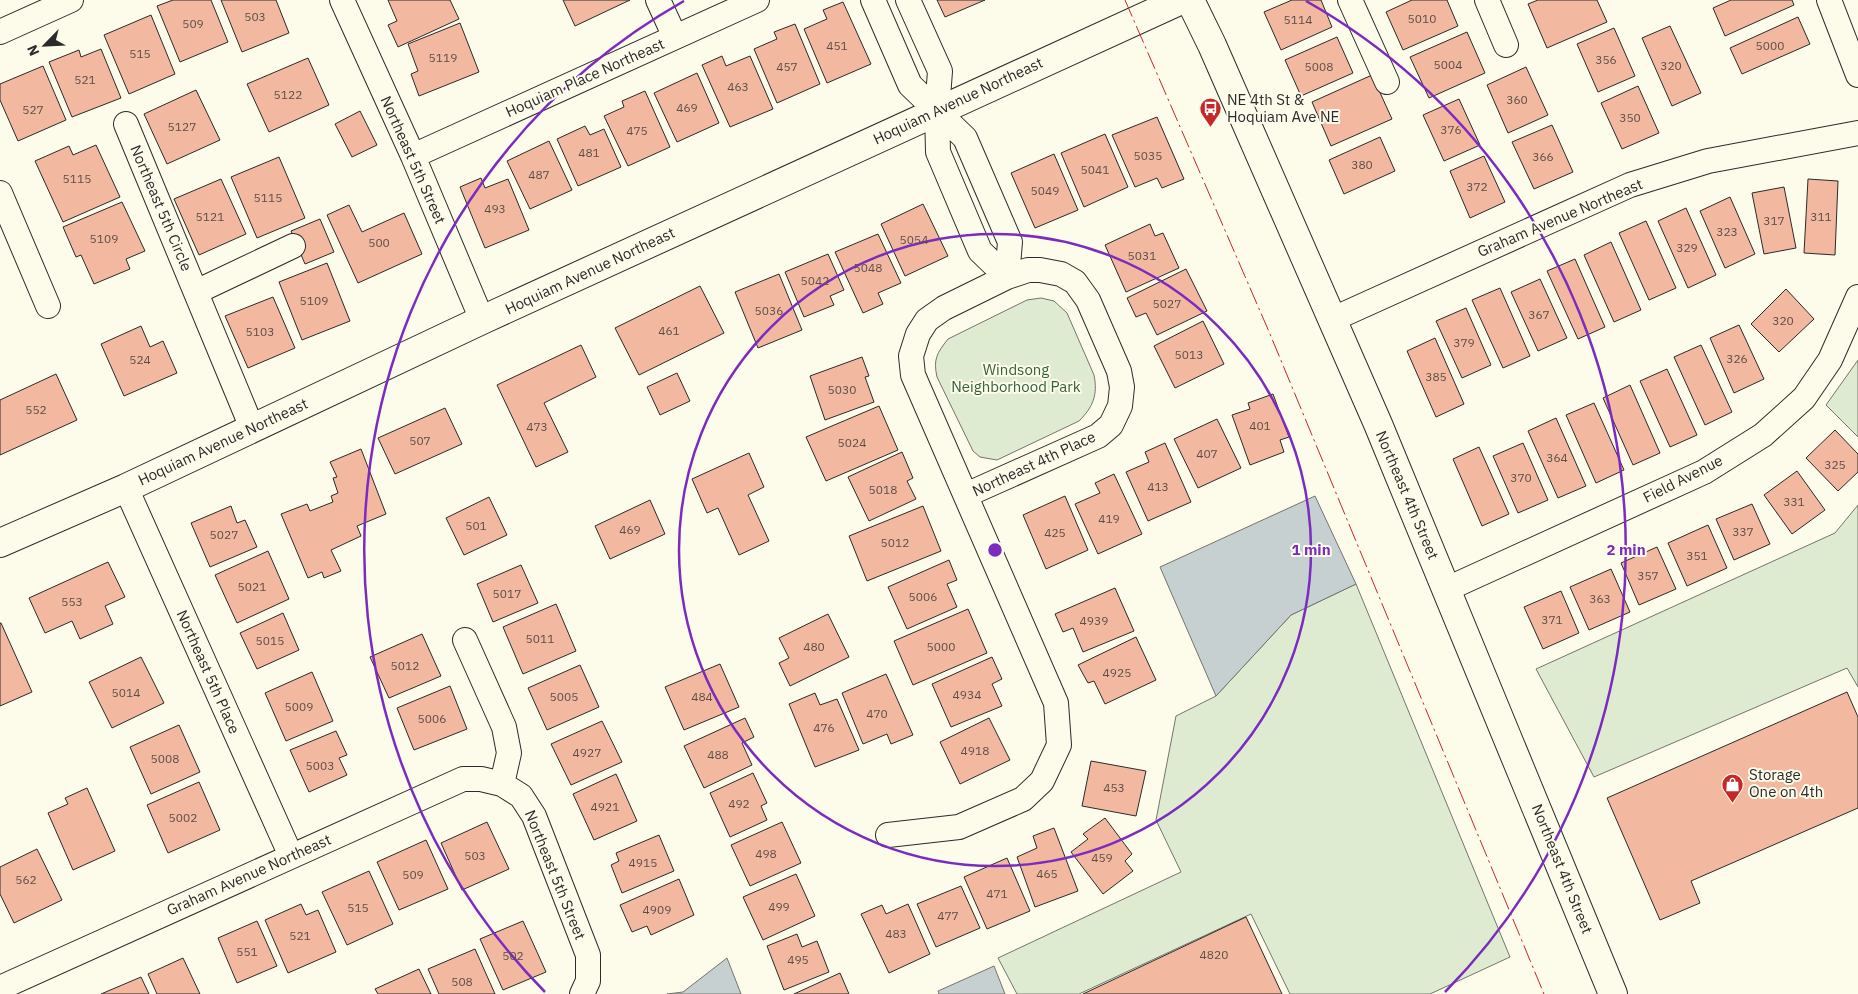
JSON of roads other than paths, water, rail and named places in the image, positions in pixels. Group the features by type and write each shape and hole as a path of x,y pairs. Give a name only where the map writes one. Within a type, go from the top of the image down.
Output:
{"street":[{"path":"0,32 71,0"},
{"name":"Northeast 5th Street","path":"342,0 413,156 482,320"},
{"path":"658,0 675,37"},
{"name":"Hoquiam Place Northeast","path":"413,156 757,0"},
{"path":"873,0 910,86 965,138 1010,242 1006,277"},
{"path":"908,0 940,71 937,111 938,152 980,251 1006,277"},
{"name":"Hoquiam Avenue Northeast","path":"0,542 126,488 482,320 1181,0"},
{"name":"Northeast 4th Street","path":"1190,0 1212,45 1378,424 1613,994"},
{"path":"1350,0 1387,82"},
{"path":"1487,0 1506,44"},
{"path":"1829,0 1858,74"},
{"name":"Northeast 5th Circle","path":"126,124 252,428"},
{"name":"Graham Avenue Northeast","path":"1331,320 1630,185 1708,161 1858,133"},
{"path":"0,193 48,306"},
{"path":"196,292 293,246"},
{"name":"Northeast 4th Place","path":"888,835 959,827 1024,798 1042,781 1059,745 1056,703 913,374 911,356 918,334 927,320 944,308 1006,277 1028,270 1061,274 1075,282 1088,300 1119,371 1122,387 1120,406 1111,425 1098,436 966,495"},
{"name":"Field Avenue","path":"1447,589 1704,472 1763,435 1804,398 1809,391 1830,360 1858,297"},
{"name":"Northeast 5th Place","path":"126,488 291,856"},
{"path":"466,640 504,727 509,753 502,784"},
{"name":"Graham Avenue Northeast","path":"0,988 462,779 481,779 502,784"},
{"name":"Northeast 5th Street","path":"502,784 521,796 534,816 588,955 585,987"}],"place":[{"name":"NE 4th St & Hoquiam Ave NE","path":"1211,128"},
{"name":"Storage One on 4th","path":"1733,803"}],"park label":[{"name":"Windsong Neighborhood Park","path":"1016,378"}]}
